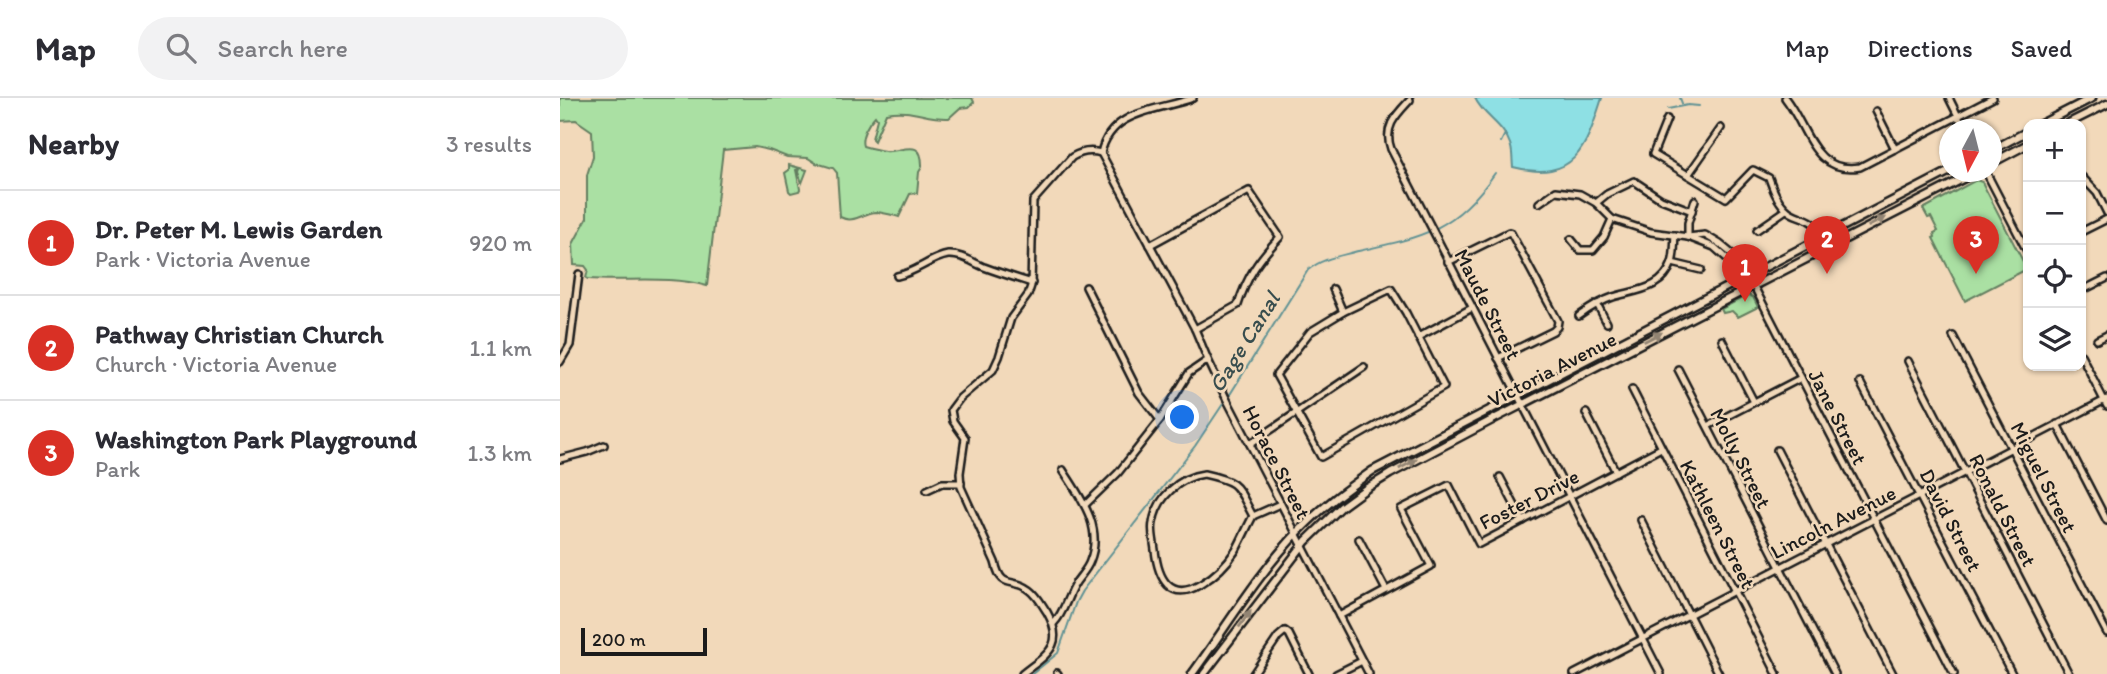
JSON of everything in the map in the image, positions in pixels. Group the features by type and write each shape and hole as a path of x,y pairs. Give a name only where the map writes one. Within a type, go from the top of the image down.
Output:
{"main road":[{"path":"2051,119 2092,98"},
{"path":"2077,119 2107,104"},
{"path":"2002,145 2023,134"},
{"path":"2002,158 2023,147"},
{"name":"Victoria Avenue","path":"1192,674 1248,595 1297,534 1326,505 1372,471 1939,177"},
{"name":"Victoria Avenue","path":"1204,674 1302,545 1332,515 1367,488 1523,404 1956,182"}],"street":[{"path":"1022,674 1049,652 1054,639 1054,624 1032,591 1007,582 998,575 961,483 965,438 953,421 951,410 960,398 993,370 1011,318 1028,295 1032,283 1034,201 1072,157 1081,152 1099,150 1124,119 1133,114 1175,105 1193,98"},
{"path":"1785,98 1822,159 1832,165 1849,168 1860,167 1993,98"},
{"path":"1949,98 1960,119"},
{"name":"Maude Street","path":"1410,100 1391,122 1388,141 1661,674"},
{"path":"1876,111 1895,149"},
{"path":"1667,118 1653,154 1726,198 1753,170 1769,178 1775,194 1786,210 1816,224 1824,237"},
{"path":"1688,175 1721,128"},
{"name":"Horace Street","path":"1099,150 1195,329 1227,399 1368,674"},
{"path":"1596,204 1607,194 1634,181 1661,199 1692,211"},
{"path":"2086,181 2097,193 2107,216 2086,229"},
{"path":"1991,182 2024,245"},
{"path":"1150,245 1249,191 1280,237 1258,259 1244,284 1238,305 1195,329"},
{"path":"1539,203 1556,191 1580,194 1612,219 1605,237 1593,250 1580,250 1571,239"},
{"path":"1688,237 1688,223 1695,200"},
{"path":"1757,230 1786,210"},
{"name":"Jane Street","path":"1612,219 1651,232 1688,237 1705,235 1737,258 1954,674"},
{"path":"1448,262 1508,232 1511,233 1558,321 1557,327 1499,358"},
{"path":"1580,316 1611,298 1649,288 1664,276 1672,263 1675,235"},
{"path":"897,276 950,255 1032,283"},
{"path":"1672,263 1701,270"},
{"path":"560,362 570,345 579,274"},
{"path":"2086,288 2107,278"},
{"path":"1086,287 1139,393 1160,420"},
{"path":"1332,289 1343,312"},
{"path":"1391,289 1444,387 1321,457 1276,375 1310,332 1343,312 1391,289"},
{"path":"1597,304 1606,323"},
{"path":"1418,337 1472,308"},
{"path":"2097,340 2107,335"},
{"name":"Miguel Street","path":"1953,336 2107,633"},
{"path":"1722,340 1754,402"},
{"path":"1085,505 1118,473 1160,420 1189,373 1208,360"},
{"name":"Ronald Street","path":"1908,361 2069,674"},
{"path":"2086,364 2106,402"},
{"path":"1250,444 1364,367"},
{"name":"Molly Street","path":"1678,369 1835,674"},
{"path":"1708,426 1801,378"},
{"name":"David Street","path":"1860,382 2012,674"},
{"name":"Kathleen Street","path":"1632,388 1777,674"},
{"name":"Lincoln Avenue","path":"1574,674 2057,424 2106,402"},
{"path":"1586,412 1616,471"},
{"path":"2057,424 2107,521"},
{"path":"560,459 604,445"},
{"name":"Foster Drive","path":"1339,616 1430,566 1401,509 1450,485 1479,544 1661,448"},
{"path":"1777,450 1894,674"},
{"path":"1054,624 1090,562 1094,544 1093,527 1085,505 1063,470"},
{"path":"1253,516 1237,486 1228,479 1205,474 1191,476 1177,484 1165,498 1152,525 1157,568 1161,579 1179,591 1190,591 1214,577 1235,552 1253,516 1280,504"},
{"path":"1500,477 1523,521"},
{"path":"927,490 937,484 961,483"},
{"path":"1641,520 1719,674"},
{"path":"1359,539 1386,590"},
{"path":"1253,673 1285,631 1309,674"},
{"path":"1336,674 1362,661"}],"green space":[{"path":"560,98 972,98 974,102 969,107 960,108 949,118 904,112 886,113 874,141 872,139 877,119 875,116 870,122 864,134 863,146 885,151 910,148 919,152 921,157 917,193 910,194 899,217 875,212 854,219 840,217 837,173 833,168 808,158 787,157 755,147 723,150 707,286 662,280 588,279 585,266 574,265 573,244 587,218 587,175 593,156 592,131 576,120 560,121"},
{"path":"789,165 807,170 802,183 799,169 796,170 800,189 791,193 785,173 789,170"},
{"path":"1972,182 1982,182 2023,261 2023,271 1965,301 1933,238 1938,231 1931,217 1928,218 1923,209"},
{"path":"1748,295 1753,297 1758,307 1738,317 1732,311 1723,313 1721,309"}],"water":[{"path":"1475,98 1602,98 1590,132 1575,157 1551,170 1534,171 1513,167 1512,150 1507,137"}],"waterway":[{"path":"1680,98 1683,106"},
{"path":"1668,109 1699,106"},
{"path":"1501,142 1505,134"},
{"name":"Gage Canal","path":"1229,396 1308,270 1332,258 1401,241 1436,228 1466,207 1495,173"},
{"name":"Gage Canal","path":"1032,674 1058,653 1082,591 1195,446 1225,401"}],"place":[{"name":"Pathway Christian Church","path":"1827,274"},
{"name":"Washington Park Playground","path":"1976,274"},
{"name":"Dr. Peter M. Lewis Garden","path":"1745,302"}]}
